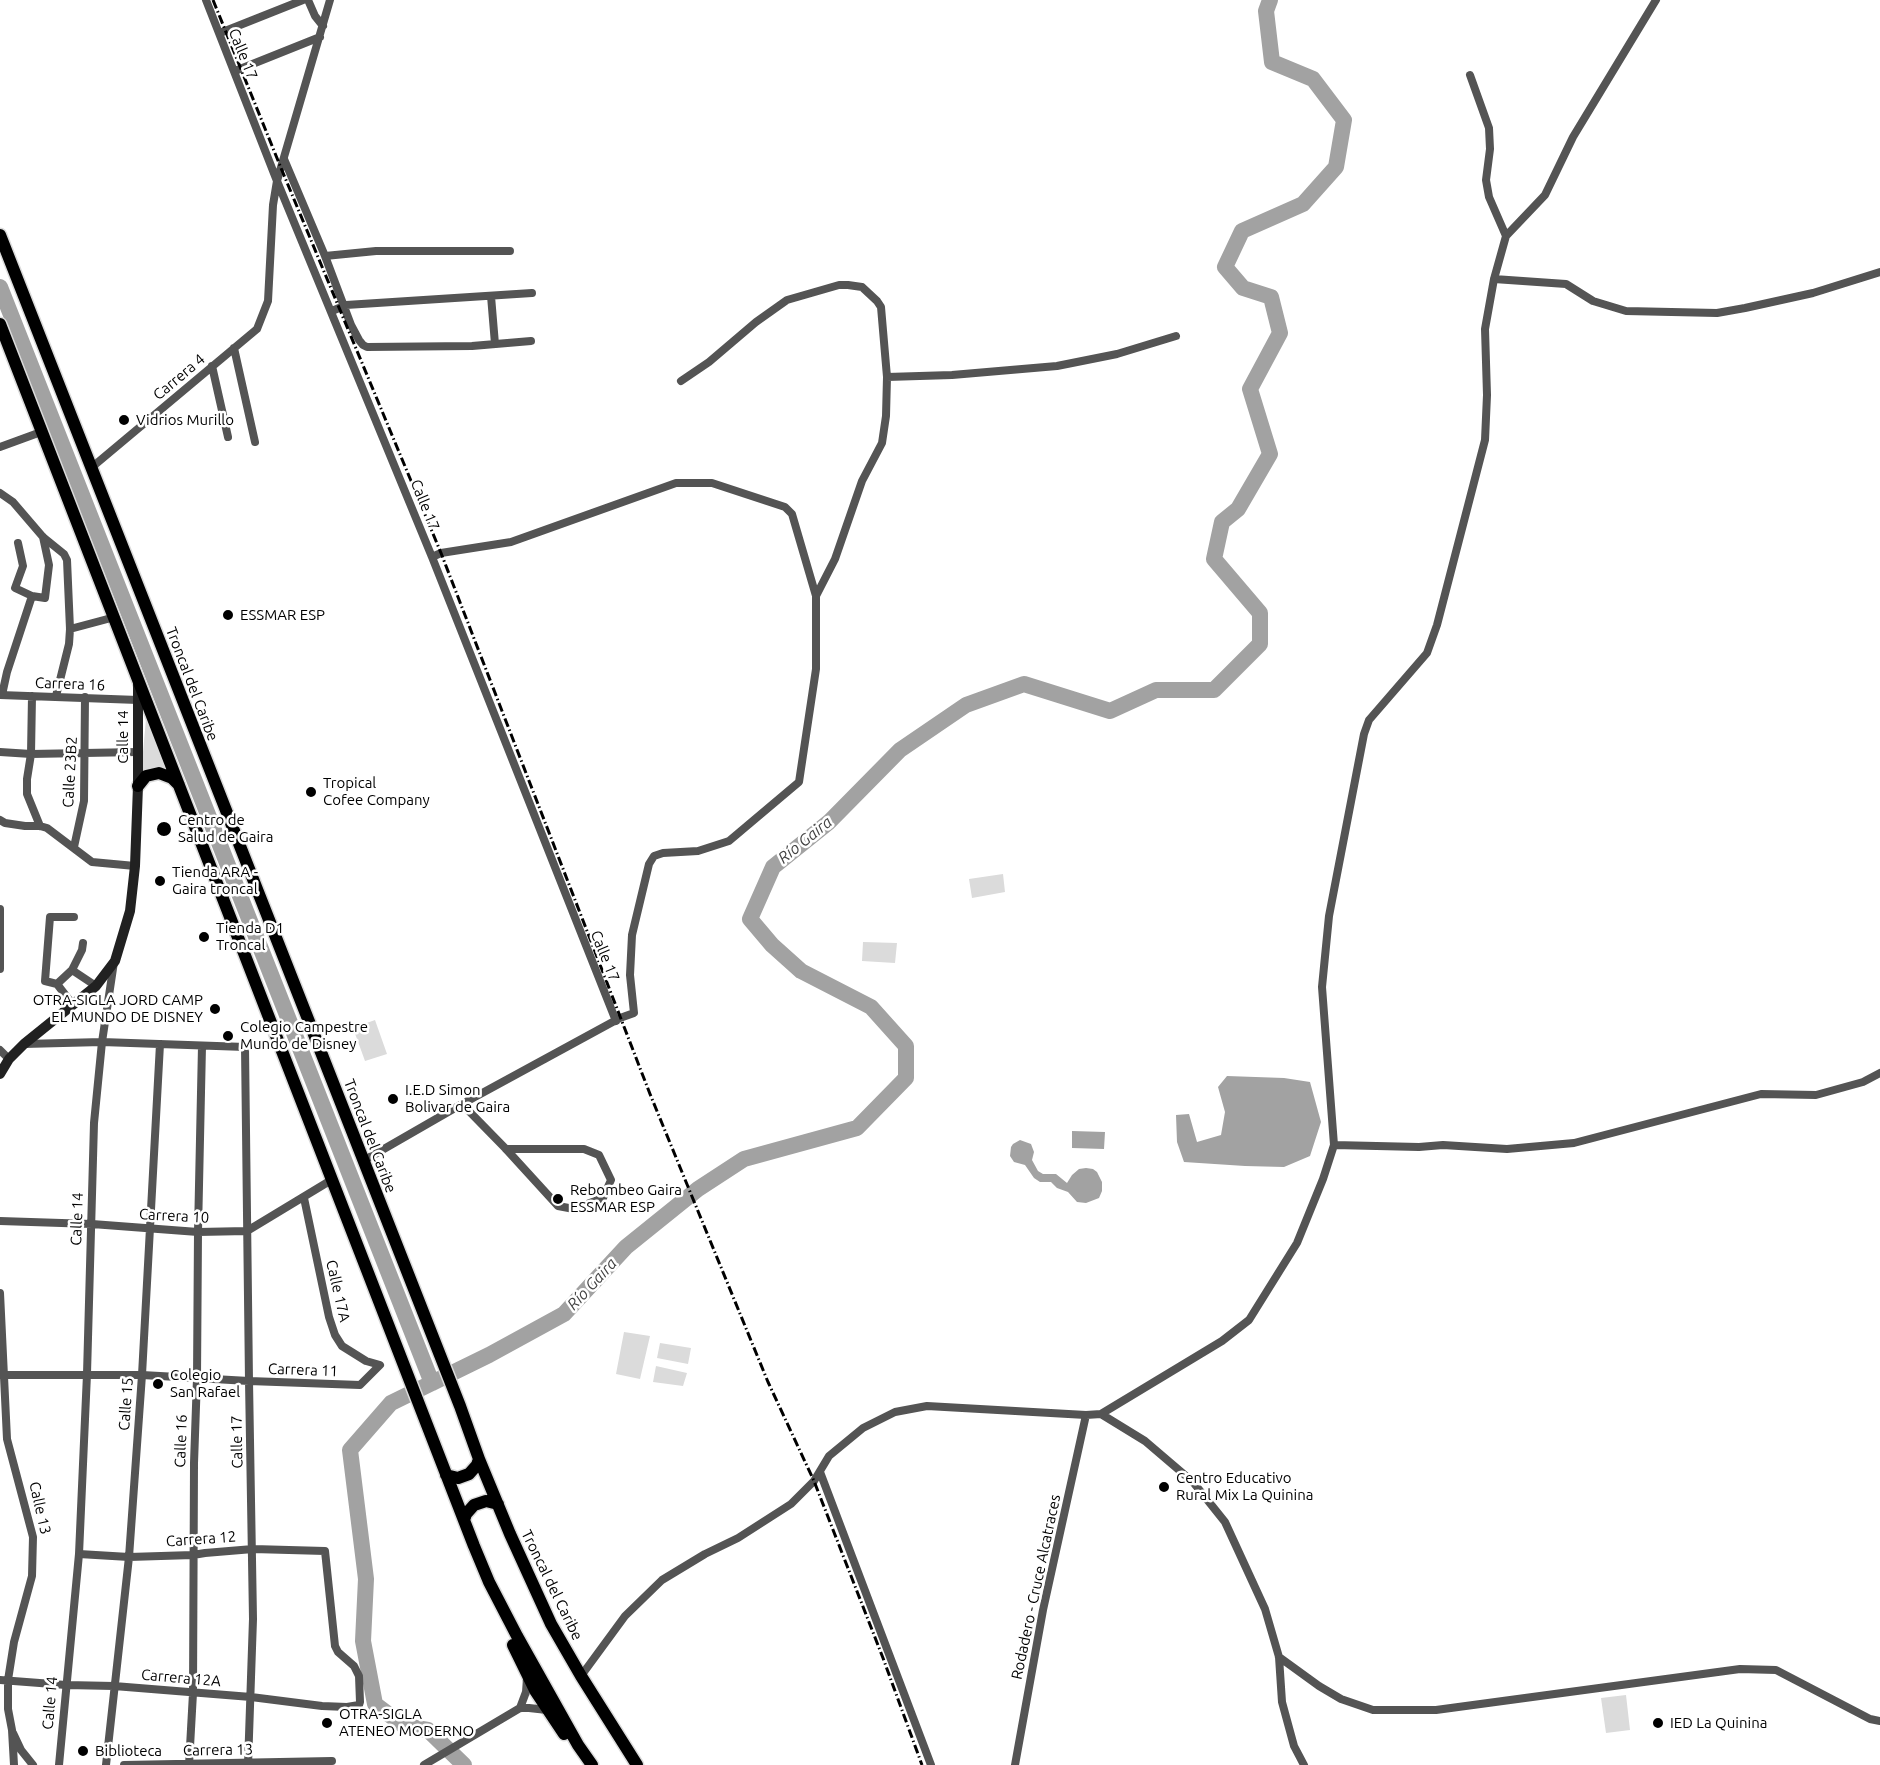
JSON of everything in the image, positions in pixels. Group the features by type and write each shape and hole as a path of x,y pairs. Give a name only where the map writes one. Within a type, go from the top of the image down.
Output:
{"highway":[{"name":"Troncal del Caribe","path":"0,235 479,1459 551,1624 637,1765"},
{"path":"0,324 506,1628 526,1673 547,1710 587,1765"},
{"path":"138,786 146,776 159,773 172,778 181,788"},
{"path":"446,1475 458,1478 469,1474 479,1459"},
{"path":"464,1520 474,1505 486,1501 498,1504"},
{"path":"489,1582 547,1691 592,1765"}],"main road":[{"name":"Calle 14","path":"115,961 130,910 135,866 138,676"},
{"path":"0,1074 9,1059 24,1044 96,986 115,961"}],"street":[{"name":"Calle 17","path":"206,0 277,181 432,557 616,1021"},
{"path":"220,33 305,0 323,26"},
{"path":"277,181 330,0"},
{"path":"581,1676 625,1616 662,1580 777,1514 800,1496 820,1472 829,1456 863,1428 895,1412 927,1406 1101,1414 1222,1341 1249,1320 1297,1243 1334,1145 1322,987 1331,905 1364,734 1370,720 1426,653 1440,614 1485,441 1488,395 1485,329 1494,279 1506,236 1545,195 1573,137 1656,0"},
{"path":"235,71 320,37"},
{"path":"1470,75 1489,128 1490,149 1486,180 1489,197 1506,236"},
{"path":"284,159 325,256 343,306 363,345 429,347 531,341"},
{"name":"Carrera 4","path":"91,468 257,329 268,301 273,205 277,181"},
{"path":"325,256 376,251 510,251"},
{"path":"1494,279 1566,284 1593,302 1626,311 1717,312 1813,293 1880,272"},
{"path":"681,381 709,362 756,322 787,300 839,285 848,285 862,287 878,301 881,307 887,377 886,417 882,443 862,481 835,559 816,596"},
{"path":"332,311 343,306 532,293"},
{"path":"491,296 495,344"},
{"path":"887,377 952,375 1057,366 1117,354 1176,336"},
{"path":"234,348 255,442"},
{"path":"212,366 228,437"},
{"path":"0,447 41,432"},
{"path":"363,1161 462,1104 634,1013 630,975 632,935 648,864 654,856 663,853 698,851 729,841 799,782 816,669 816,596 792,514 785,507 712,483 676,483 511,542 441,553 432,557"},
{"path":"0,493 13,502 44,537 64,554 67,560 69,644 56,696"},
{"path":"18,543 23,566 15,588 32,596 45,598 49,565 44,537"},
{"path":"1,695 32,596"},
{"path":"70,629 115,617"},
{"name":"Carrera 16","path":"1,695 138,700"},
{"path":"32,696 31,754 27,794 40,826"},
{"name":"Calle 23B2","path":"74,847 84,801 85,697"},
{"path":"0,752 31,754 138,752"},
{"path":"0,820 5,823 47,828 92,862 135,866"},
{"path":"0,909 0,969"},
{"path":"73,1005 57,984 45,981 50,917 74,917"},
{"path":"57,984 72,970 83,943"},
{"name":"Calle 14","path":"59,1765 80,1554 94,1123 102,1042 115,961"},
{"path":"72,970 96,986"},
{"path":"24,1044 102,1042 245,1047 280,1044"},
{"name":"Calle 15","path":"105,1765 129,1557 151,1229 160,1044"},
{"name":"Calle 16","path":"189,1764 193,1693 193,1556 202,1046"},
{"name":"Calle 17","path":"245,1047 254,1619 248,1764"},
{"path":"0,1050 9,1059"},
{"path":"1334,1145 1507,1149 1574,1143 1761,1094 1816,1095 1863,1083 1880,1073"},
{"path":"462,1104 558,1206 574,1209 603,1198 611,1180 600,1155 584,1149 506,1149"},
{"name":"Carrera 10","path":"0,1221 92,1224 198,1232 247,1231 333,1179"},
{"name":"Calle 17A","path":"304,1198 329,1317 335,1335 342,1346 380,1365"},
{"name":"Calle 13","path":"0,1293 2,1375 7,1439 33,1538 32,1576 4,1680 12,1730 14,1765"},
{"name":"Carrera 11","path":"2,1375 142,1375 360,1385 380,1365"},
{"path":"1101,1414 1145,1441 1193,1482 1225,1522 1265,1609 1280,1657 1282,1702 1294,1746 1304,1765"},
{"name":"Rodadero - Cruce Alcatraces","path":"1015,1765 1043,1610 1086,1415"},
{"path":"820,1472 932,1765"},
{"name":"Carrera 12","path":"80,1554 129,1557 193,1556 205,1552 253,1549 325,1551 335,1646 338,1652 354,1666 359,1676 359,1705"},
{"path":"1280,1657 1341,1699 1373,1710 1436,1710 1740,1669 1776,1670 1870,1719 1880,1721"},
{"path":"520,1708 526,1692 526,1673"},
{"name":"Carrera 12A","path":"4,1680 251,1697 316,1706 359,1705"},
{"path":"424,1765 520,1708 547,1710"},
{"path":"12,1730 21,1750 33,1765"},
{"name":"Carrera 13","path":"124,1765 332,1761"}],"shaded area":[{"path":"147,708 166,769 153,768 141,774"},
{"path":"1003,874 1005,892 972,898 969,879"},
{"path":"863,942 897,943 895,963 862,961"},
{"path":"375,1020 387,1054 365,1061 353,1028"},
{"path":"1227,1076 1284,1078 1310,1082 1321,1122 1310,1156 1284,1167 1184,1162 1177,1142 1176,1115 1189,1114 1197,1142 1221,1135 1225,1112 1218,1087"},
{"path":"1072,1131 1105,1132 1104,1149 1072,1148"},
{"path":"1020,1140 1031,1144 1034,1152 1032,1160 1038,1171 1043,1174 1056,1174 1067,1183 1079,1169 1093,1169 1102,1182 1099,1198 1086,1203 1077,1202 1068,1192 1057,1188 1051,1182 1040,1182 1034,1178 1025,1165 1014,1162 1010,1156 1011,1147"},
{"path":"624,1332 650,1336 640,1379 616,1374"},
{"path":"660,1343 691,1348 688,1364 657,1358"},
{"path":"656,1366 687,1373 683,1386 653,1382"},
{"path":"1626,1695 1630,1730 1606,1733 1601,1698"}],"waterway":[{"name":"Río Gaira","path":"464,1765 428,1730 404,1726 375,1704 363,1641 366,1579 350,1450 391,1403 489,1355 564,1314 626,1247 698,1189 744,1159 857,1128 906,1078 906,1046 871,1007 801,971 772,945 750,919 773,867 829,822 900,750 966,705 1024,684 1110,711 1156,690 1214,690 1260,644 1260,613 1214,559 1222,522 1238,509 1270,454 1250,389 1280,333 1271,297 1243,288 1225,267 1242,231 1303,204 1336,167 1344,120 1313,79 1272,62 1266,11 1270,0"},
{"path":"0,287 432,1383 440,1379"}],"railway":[{"path":"213,0 441,553 650,1094 768,1382 814,1481 922,1765"}],"place":[{"name":"Vidrios Murillo","path":"124,420"},
{"name":"ESSMAR ESP","path":"228,615"},
{"name":"Tropical Cofee Company","path":"311,792"},
{"name":"Centro de Salud de Gaira","path":"164,829"},
{"name":"Tienda ARA - Gaira troncal","path":"160,881"},
{"name":"Tienda D1 Troncal","path":"204,937"},
{"name":"OTRA-SIGLA JORD CAMP EL MUNDO DE DISNEY","path":"215,1009"},
{"name":"Colegio Campestre Mundo de Disney","path":"228,1036"},
{"name":"I.E.D Simon Bolivar de Gaira","path":"393,1099"},
{"name":"Rebombeo Gaira ESSMAR ESP","path":"558,1199"},
{"name":"Colegio San Rafael","path":"158,1384"},
{"name":"Centro Educativo Rural Mix La Quinina","path":"1164,1487"},
{"name":"OTRA-SIGLA ATENEO MODERNO","path":"327,1723"},
{"name":"IED La Quinina","path":"1658,1723"},
{"name":"Biblioteca","path":"83,1751"}]}
